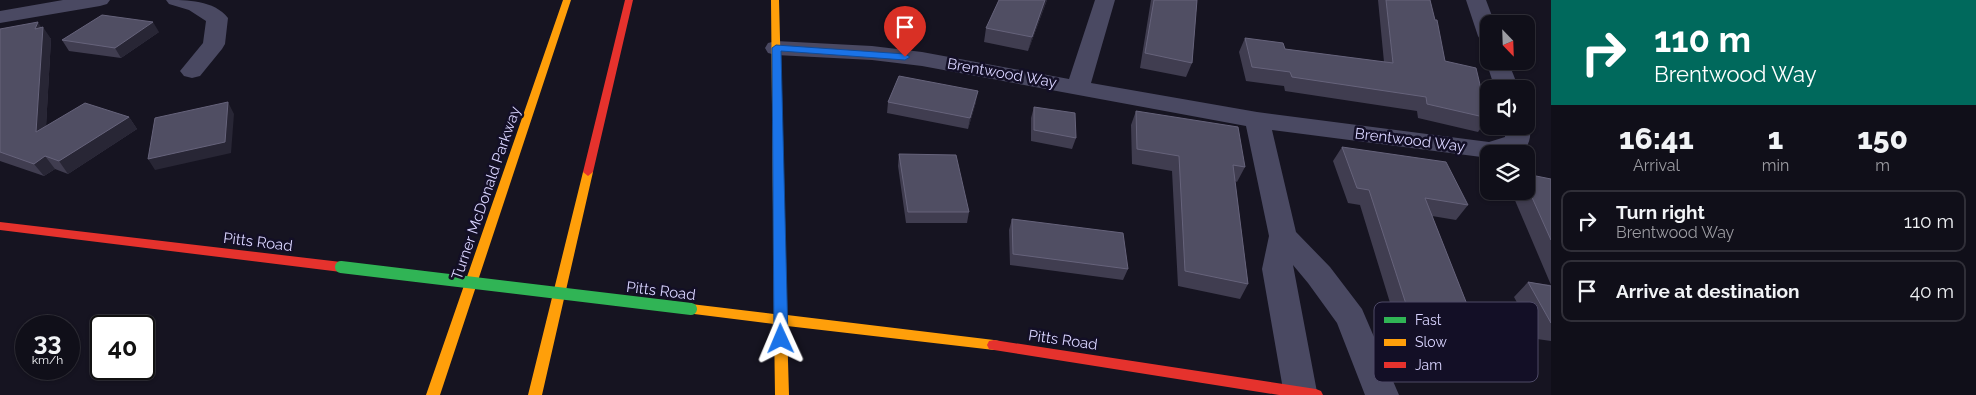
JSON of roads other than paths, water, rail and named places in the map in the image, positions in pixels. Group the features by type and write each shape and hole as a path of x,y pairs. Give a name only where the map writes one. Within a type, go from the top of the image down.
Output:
{"main road":[{"name":"Turner McDonald Parkway","path":"433,395 567,0"},
{"path":"535,395 629,0"},
{"path":"776,0 782,395"},
{"name":"Pitts Road","path":"0,226 1041,351 1308,394"}],"street":[{"path":"0,18 100,0"},
{"path":"176,0 196,6 217,18 214,44 192,71"},
{"name":"Brentwood Way","path":"1078,87 1106,0"},
{"path":"1476,0 1481,15"},
{"name":"Brentwood Way","path":"776,48 922,58 1257,120 1490,150 1517,142 1517,135"},
{"path":"1257,120 1283,236 1277,269 1308,394"},
{"path":"1283,236 1319,276 1351,318 1374,375"},
{"path":"1377,382 1382,395"}]}
